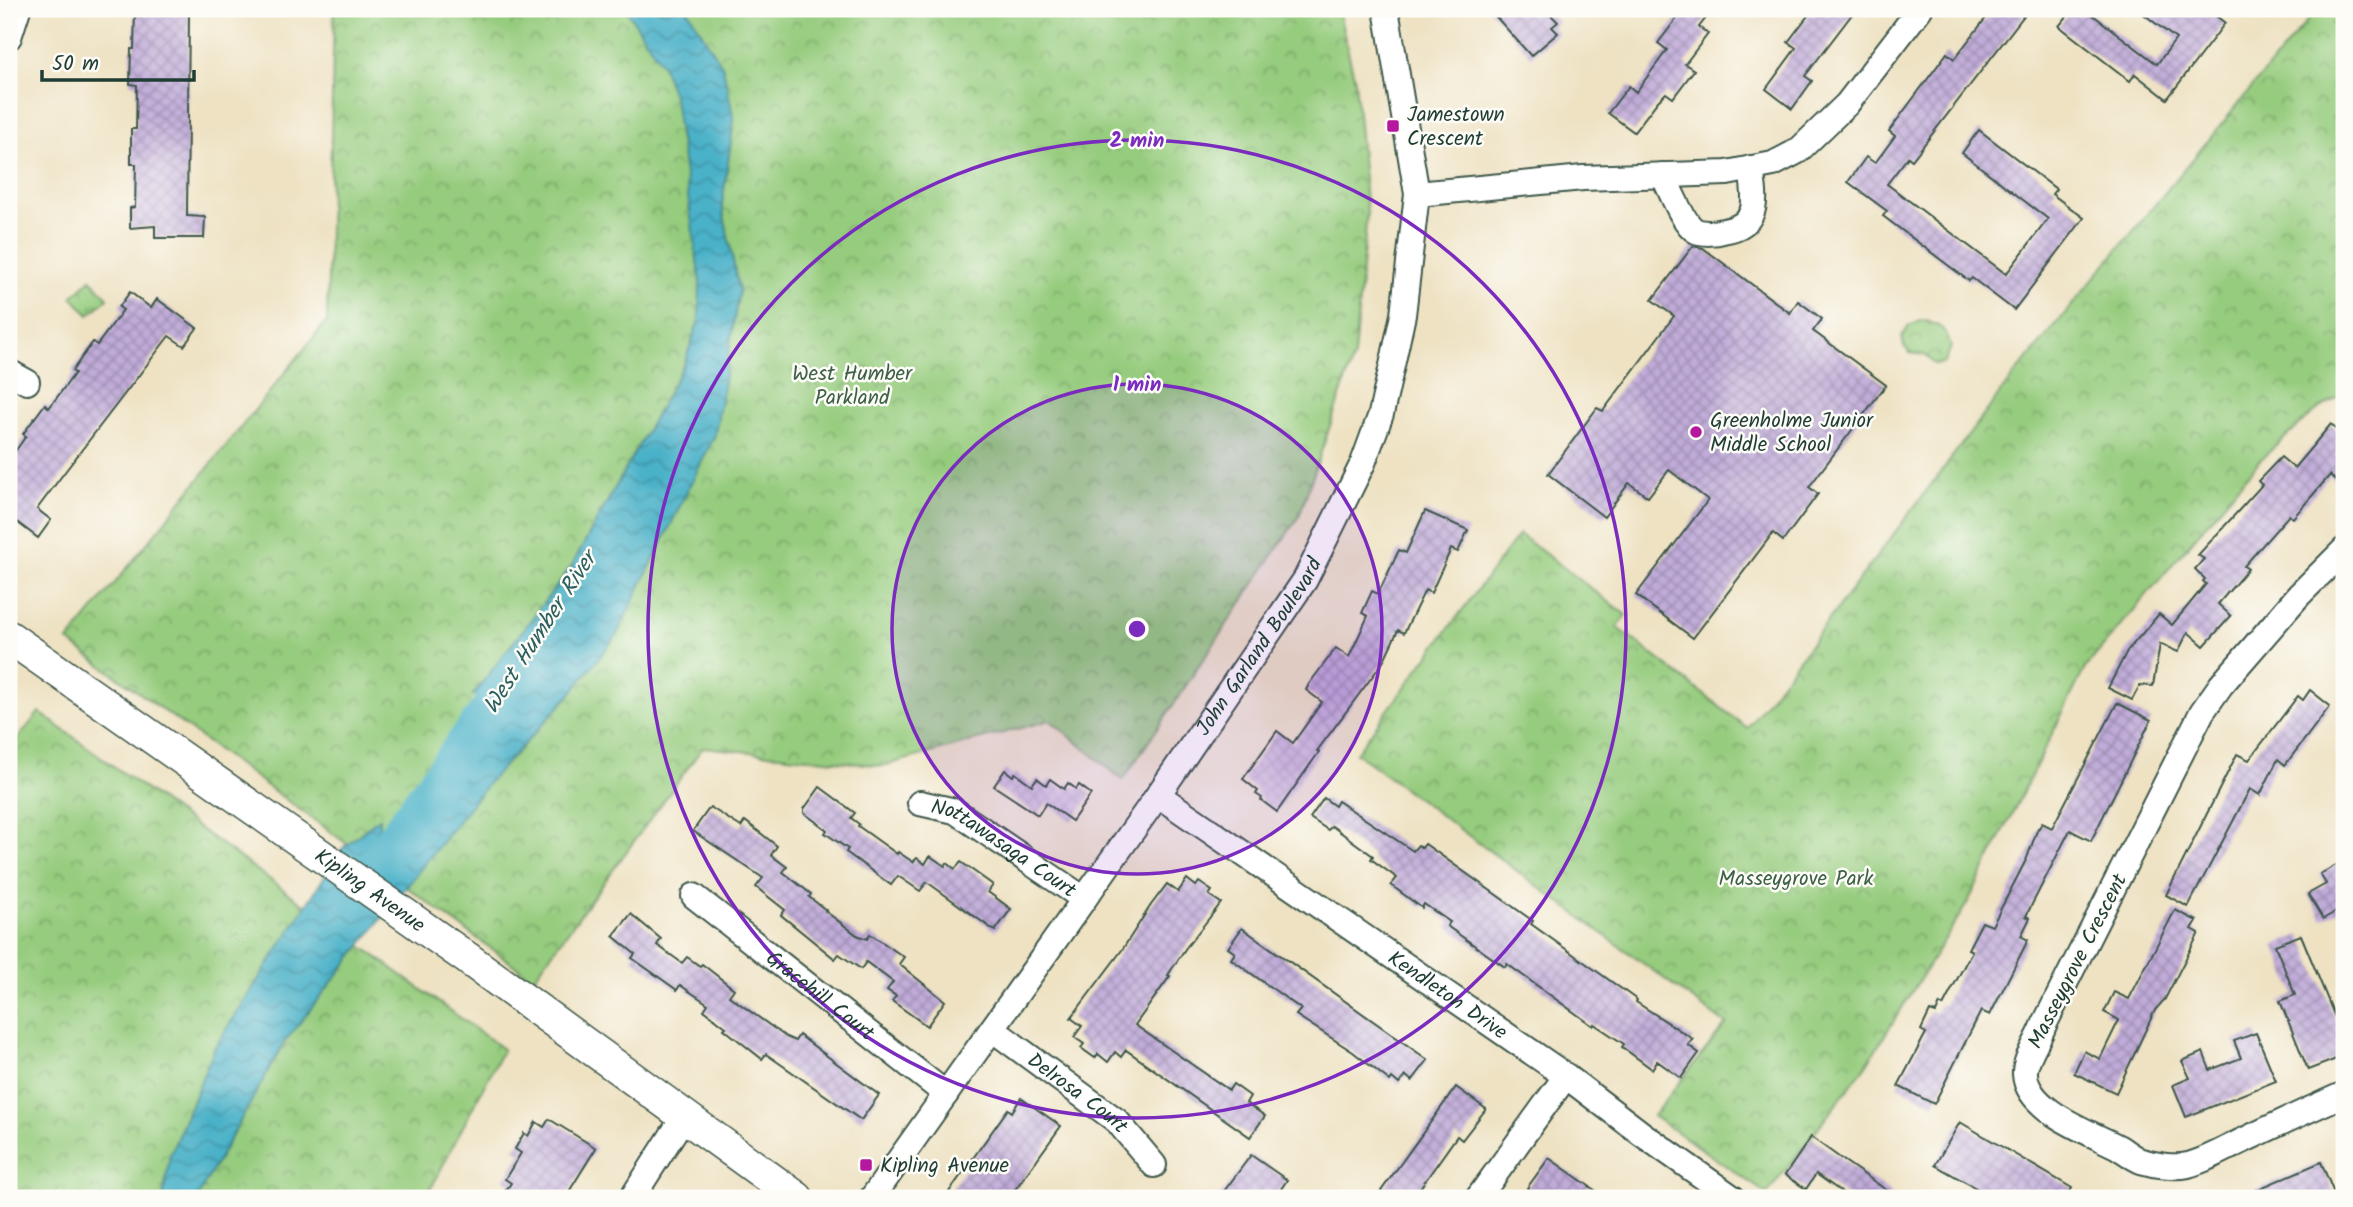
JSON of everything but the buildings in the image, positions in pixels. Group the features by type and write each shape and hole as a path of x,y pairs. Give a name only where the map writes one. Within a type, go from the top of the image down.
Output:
{"main road":[{"name":"Kipling Avenue","path":"9,637 467,958 797,1198"}],"street":[{"path":"9,37 18,9"},
{"name":"John Garland Boulevard","path":"872,1198 1158,795 1305,580 1363,463 1381,414 1398,338 1417,194 1386,9"},
{"path":"1417,194 1583,178 1727,173 1773,164 1798,151 1847,104 1920,9"},
{"path":"1663,175 1684,217 1696,231 1711,233 1728,231 1749,220 1756,203 1751,168"},
{"name":"Masseygrove Crescent","path":"2344,550 2299,595 2221,685 2202,712 2050,1013 2040,1040 2030,1053 2024,1072 2028,1088 2042,1104 2065,1122 2139,1160 2161,1164 2187,1165 2344,1094"},
{"name":"Kendleton Drive","path":"1158,795 1566,1076 1733,1198"},
{"name":"Nottawasaga Court","path":"920,803 955,811 1084,900"},
{"name":"Gracehill Court","path":"694,895 946,1094"},
{"name":"Delrosa Court","path":"992,1029 1117,1121 1154,1165"},
{"path":"1478,1198 1566,1076"},
{"path":"632,1198 685,1115"}],"green space":[{"name":"West Humber Parkland","path":"334,9 1338,9 1355,81 1367,213 1354,356 1299,516 1123,780 1050,720 883,766 703,747 533,979 68,641 327,321"},
{"name":"Masseygrove Park","path":"2317,9 2344,9 2344,393 2313,413 2261,459 2085,668 1968,902 1865,1067 1767,1194 1653,1116 1726,1024 1356,753 1519,534 1626,615 1617,627 1747,728 2014,375"},
{"path":"91,279 108,298 89,315 72,297"},
{"path":"1923,320 1939,326 1947,336 1951,347 1944,363 1934,364 1925,355 1910,353 1904,346 1902,336 1909,326"},
{"path":"39,712 503,1049 426,1198 9,1198 9,750"}],"water":[{"path":"626,9 687,9 723,67 734,120 722,205 739,291 715,435 616,636 569,696 490,781 284,1043 197,1198 163,1198 170,1155 215,1047 343,848 379,818 378,856 404,840 479,754 495,712 487,693 473,695 571,567 684,364 699,320 700,281 674,98 662,65"}],"waterway":[{"name":"West Humber River","path":"354,893 501,694 519,665"}],"place":[{"name":"Jamestown Crescent","path":"1393,126"},
{"name":"Greenholme Junior Middle School","path":"1696,432"},
{"name":"Kipling Avenue","path":"866,1165"}]}
